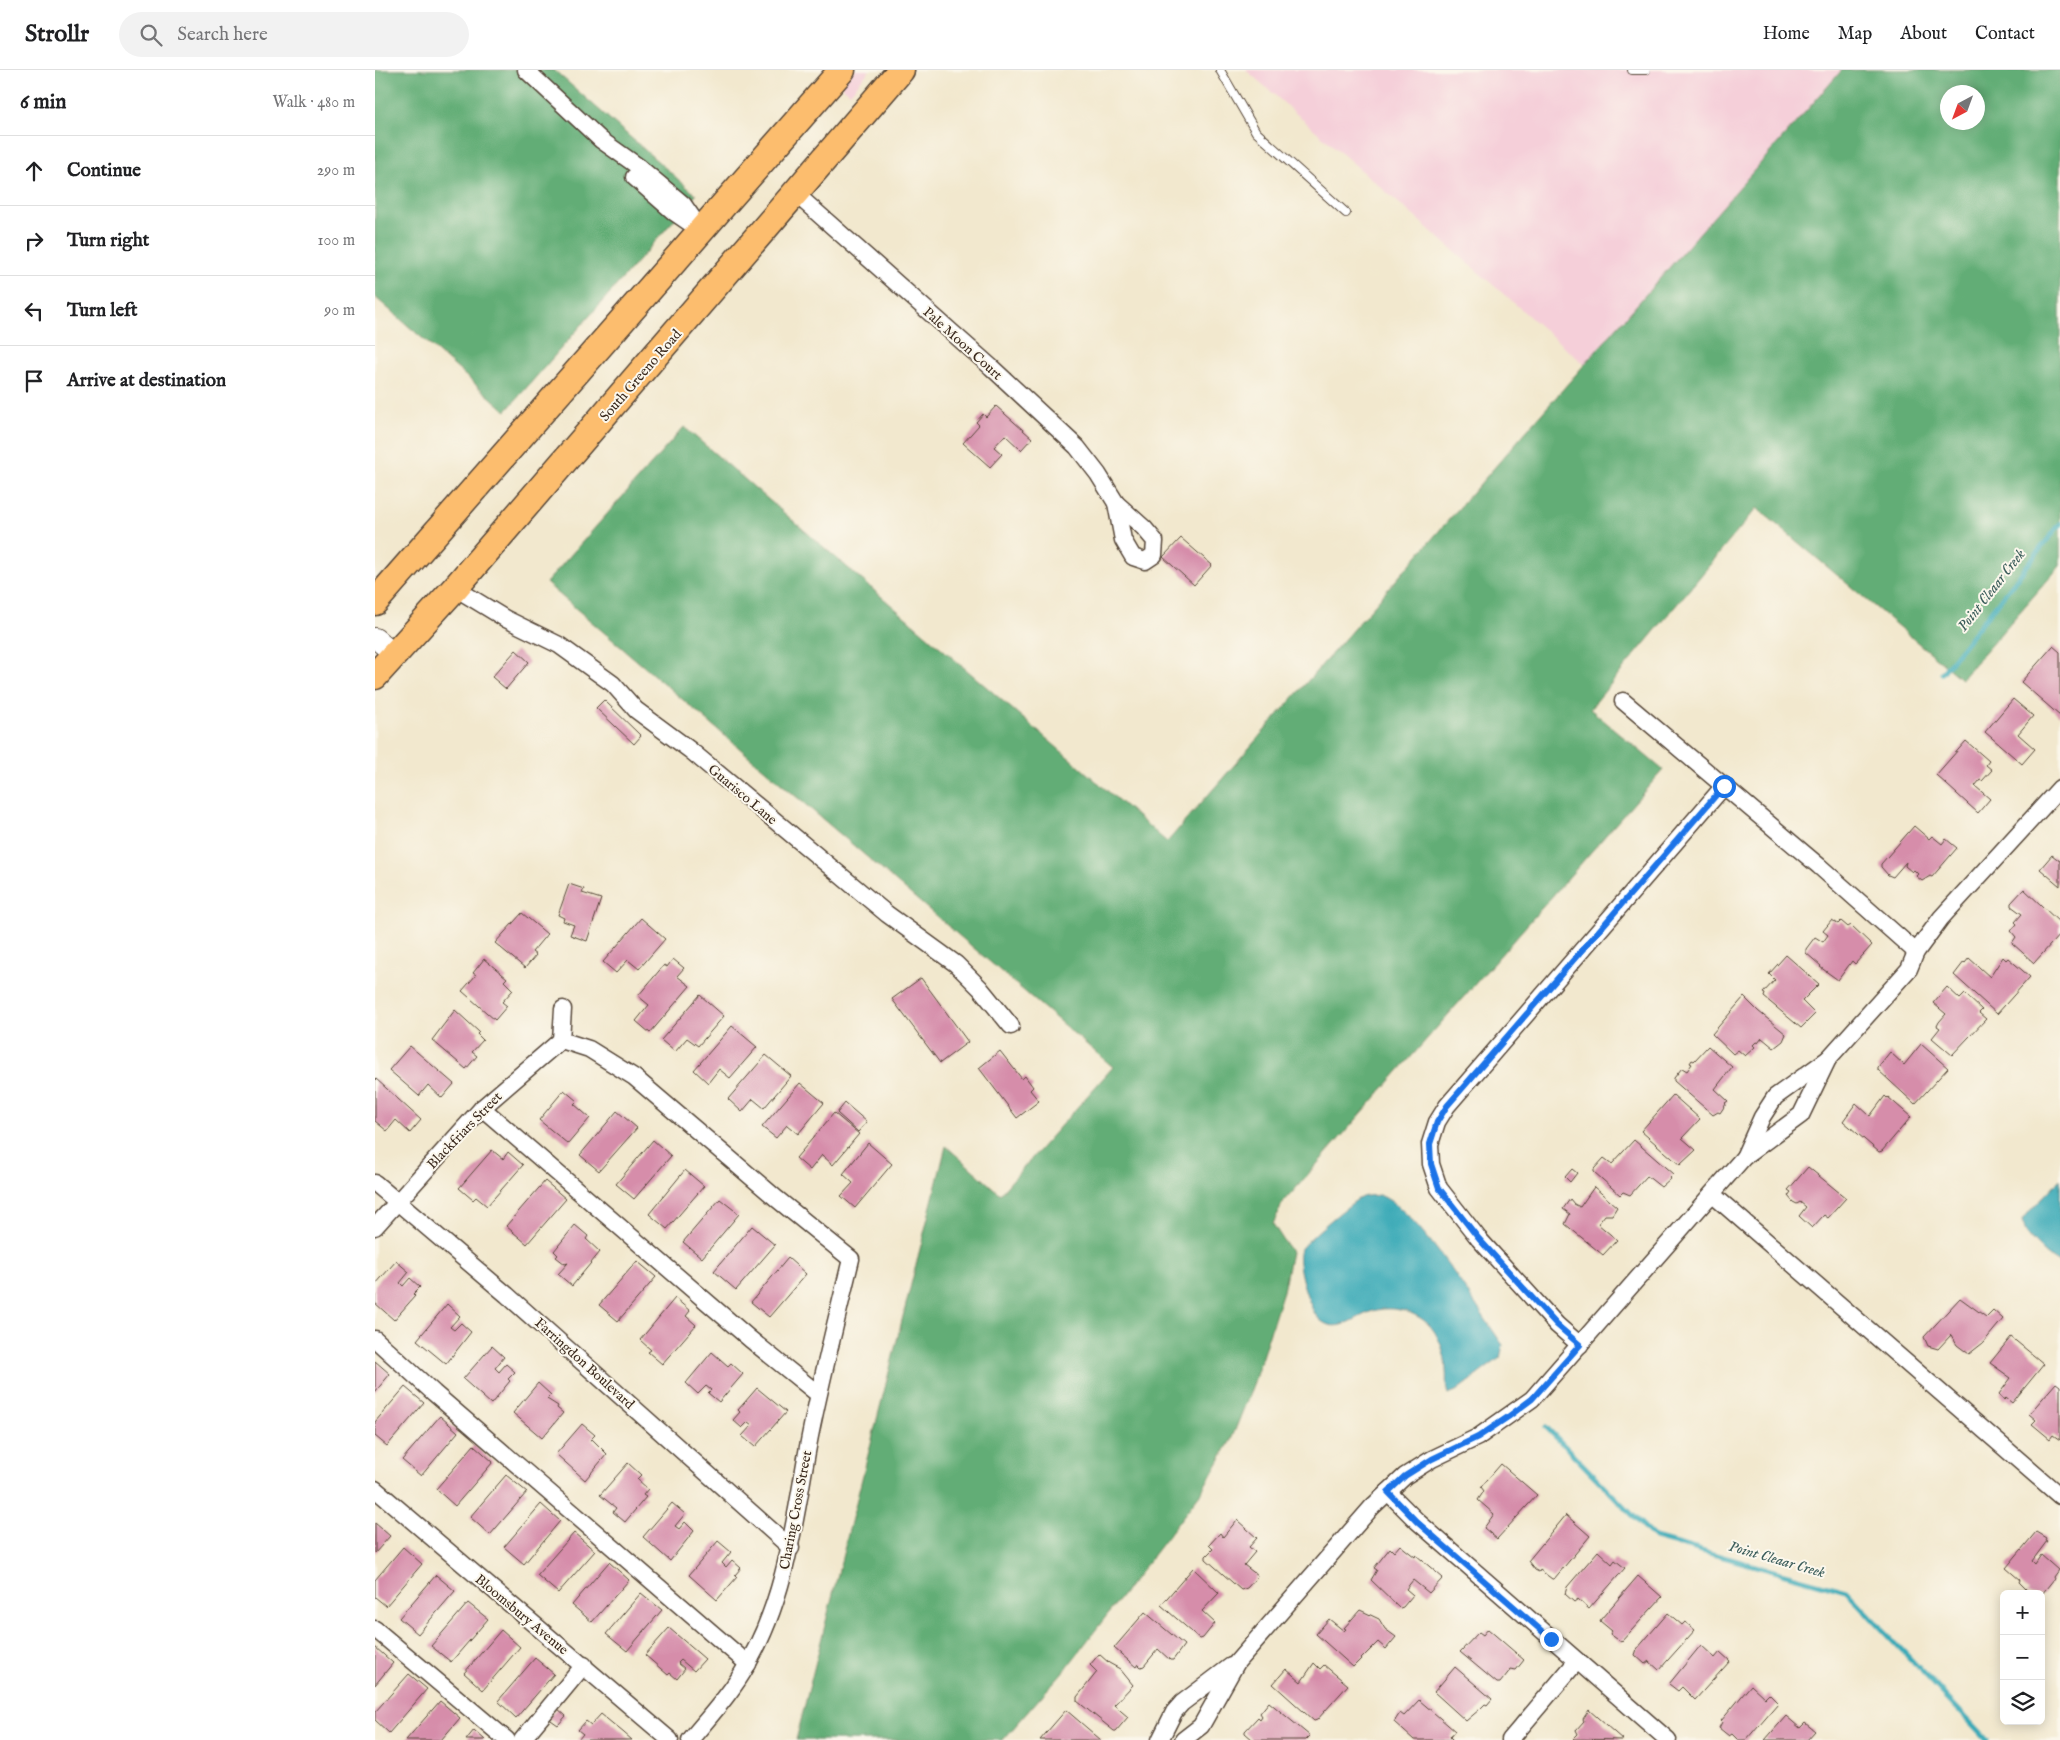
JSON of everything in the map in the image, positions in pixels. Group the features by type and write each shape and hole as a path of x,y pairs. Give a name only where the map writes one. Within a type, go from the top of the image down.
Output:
{"main road":[{"path":"375,602 842,70"},
{"name":"South Greeno Road","path":"375,676 455,588 901,70"}],"street":[{"path":"527,70 601,140 623,167 675,213 701,230"},
{"name":"Pale Moon Court","path":"796,194 991,367 1077,447 1099,474 1116,503"},
{"name":"Guarisco Lane","path":"455,588 505,620 559,645 613,684 642,715 690,750 887,914 956,964 980,988 1011,1026"},
{"path":"375,638 394,654"},
{"path":"1623,700 1916,952"},
{"path":"1580,1345 1557,1325 1479,1239 1439,1188 1431,1164 1430,1144 1437,1122 1447,1106 1724,786"},
{"path":"1744,1157 1771,1102 1781,1091 1828,1059 1909,969 1916,952 1941,918 2060,788"},
{"path":"561,1040 563,1009"},
{"name":"Blackfriars Street","path":"375,1227 482,1108 561,1040"},
{"name":"Charing Cross Street","path":"561,1040 589,1049 634,1077 777,1199 851,1259 818,1394 791,1548 773,1610 748,1664 730,1692 690,1740"},
{"path":"1183,1740 1201,1726 1237,1662 1372,1507 1405,1476 1432,1459 1478,1437 1532,1399 1744,1157 1801,1116 1828,1059"},
{"path":"482,1108 743,1333 818,1394"},
{"name":"Farringdon Boulevard","path":"375,1183 507,1295 791,1548"},
{"path":"1712,1194 2060,1496"},
{"path":"375,1339 748,1664"},
{"name":"Bloomsbury Avenue","path":"375,1489 670,1740"},
{"path":"1388,1492 1417,1522 1668,1740"},
{"path":"375,1629 507,1740"},
{"path":"1160,1740 1174,1712 1182,1703 1237,1662"},
{"path":"1511,1740 1577,1662"},
{"path":"522,1740 584,1665"}],"lane":[{"path":"1221,70 1256,132 1346,214"},
{"path":"1632,70 1646,70"}],"shaded area":[{"path":"821,70 870,70 850,93"},
{"path":"1246,70 1842,70 1585,365"}],"green space":[{"path":"375,70 554,70 696,195 506,411 375,297"},
{"path":"1842,70 2060,70 2060,566 1961,679 1757,508 1590,709 1663,770 1282,1204 1273,1224 1291,1252 1283,1291 1252,1388 1231,1440 1200,1494 1068,1666 1003,1740 796,1740 946,1146 1000,1194 1113,1067 546,583 684,427 1167,842"}],"water":[{"path":"2060,1179 2060,1263 2032,1240 2025,1231 2023,1220"},
{"path":"1379,1195 1394,1204 1429,1239 1463,1285 1503,1345 1500,1358 1456,1391 1448,1394 1446,1365 1441,1345 1427,1323 1407,1312 1385,1309 1370,1312 1338,1326 1331,1326 1324,1323 1314,1313 1307,1295 1299,1264 1300,1250 1338,1214 1355,1201 1364,1196"}],"building":[{"path":"996,406 1032,438 1021,450 1005,435 994,447 1002,454 990,467 963,443 979,425 976,422 983,414 986,417"},
{"path":"1181,538 1212,565 1194,585 1163,557"},
{"path":"2053,646 2060,652 2060,716 2021,682"},
{"path":"516,650 529,662 506,689 492,677"},
{"path":"2013,699 2033,716 2018,734 2035,749 2022,764 1985,732"},
{"path":"604,700 641,736 634,744 596,708"},
{"path":"1966,741 1989,761 1986,765 1992,770 1975,786 1990,799 1978,813 1936,775"},
{"path":"1914,826 1929,839 1932,836 1942,844 1946,839 1957,848 1932,877 1930,876 1922,881 1916,876 1918,874 1914,870 1912,872 1905,866 1906,862 1893,877 1888,875 1881,867 1881,864"},
{"path":"2052,855 2060,861 2060,886 2040,869"},
{"path":"569,884 584,889 582,893 601,899 587,941 570,935 574,925 563,921 564,918 558,915"},
{"path":"2024,889 2060,923 2060,934 2034,963 2012,943 2016,937 2011,931 2017,924 2015,922 2022,914 2011,906 2011,903"},
{"path":"522,913 547,934 532,952 536,955 525,968 495,943"},
{"path":"641,918 665,939 639,969 628,960 616,973 603,962"},
{"path":"1832,920 1838,924 1841,921 1848,927 1851,925 1872,945 1855,964 1852,961 1838,980 1820,967 1806,953 1806,949 1815,937 1823,942 1828,935 1823,931"},
{"path":"1786,955 1819,984 1802,1001 1815,1014 1801,1028 1764,997 1765,994 1763,993 1775,980 1769,974"},
{"path":"2003,957 2006,960 2008,958 2030,977 1997,1014 1954,975 1969,958 1990,977"},
{"path":"484,959 507,978 504,981 513,990 502,1002 507,1006 495,1020 462,991 476,975 473,973"},
{"path":"673,959 684,968 677,976 690,986 650,1033 636,1021 649,1005 638,996 664,965 667,967"},
{"path":"921,978 968,1042 940,1063 892,999"},
{"path":"1947,987 1960,999 1965,994 1982,1010 1979,1013 1986,1019 1952,1055 1932,1038 1940,1028 1937,1026 1939,1022 1946,1014 1933,1003"},
{"path":"700,995 724,1016 698,1046 687,1038 675,1052 661,1040"},
{"path":"1744,997 1786,1034 1783,1041 1774,1048 1762,1038 1753,1045 1755,1047 1745,1056 1738,1050 1733,1054 1712,1034"},
{"path":"455,1010 479,1032 477,1034 483,1040 472,1052 477,1056 466,1069 432,1040"},
{"path":"732,1026 757,1047 730,1078 719,1069 708,1083 694,1070"},
{"path":"1921,1044 1948,1068 1915,1104 1878,1070 1878,1067 1890,1052 1904,1065"},
{"path":"410,1046 454,1084 442,1098 428,1085 419,1096 389,1070"},
{"path":"1708,1046 1732,1067 1715,1089 1728,1101 1720,1113 1718,1112 1713,1115 1674,1081 1674,1078 1682,1068 1687,1071 1692,1064 1690,1063 1692,1060 1694,1061"},
{"path":"1000,1051 1022,1079 1025,1076 1033,1087 1030,1090 1039,1101 1017,1118 979,1068"},
{"path":"766,1055 791,1076 764,1108 753,1099 742,1112 728,1099"},
{"path":"375,1078 421,1120 410,1133 396,1120 387,1131 375,1121"},
{"path":"800,1083 824,1103 798,1134 787,1125 776,1138 762,1127"},
{"path":"564,1090 577,1101 574,1104 590,1118 568,1144 539,1120"},
{"path":"1673,1095 1700,1119 1682,1138 1696,1150 1680,1165 1641,1131"},
{"path":"1885,1096 1911,1117 1882,1151 1879,1152 1843,1121 1856,1103 1870,1116"},
{"path":"845,1103 867,1122 858,1132 837,1113"},
{"path":"617,1111 637,1128 599,1171 580,1155"},
{"path":"834,1113 859,1134 833,1165 822,1155 810,1170 796,1158"},
{"path":"653,1140 671,1156 634,1199 616,1184"},
{"path":"1634,1140 1673,1174 1661,1187 1647,1176 1630,1195 1623,1192 1620,1195 1594,1172 1594,1169 1604,1158 1612,1164"},
{"path":"868,1143 892,1164 855,1208 841,1196 853,1183 843,1174"},
{"path":"492,1150 503,1159 508,1152 523,1165 487,1206 476,1197 473,1200 459,1188"},
{"path":"1808,1167 1846,1198 1828,1218 1824,1215 1812,1228 1799,1216 1806,1207 1800,1202 1797,1204 1793,1202 1788,1196 1791,1192 1788,1190"},
{"path":"1572,1169 1577,1173 1570,1182 1565,1177"},
{"path":"685,1170 704,1186 667,1229 649,1214"},
{"path":"545,1181 566,1199 527,1244 506,1226"},
{"path":"1594,1187 1617,1207 1612,1215 1605,1215 1598,1224 1617,1240 1603,1255 1565,1224 1570,1214 1563,1209 1570,1199 1580,1207"},
{"path":"720,1199 739,1214 702,1258 683,1242"},
{"path":"575,1225 588,1236 586,1239 600,1252 572,1286 558,1274 568,1263 565,1264 556,1257 558,1255 554,1251"},
{"path":"752,1226 775,1245 736,1290 714,1271"},
{"path":"788,1258 806,1274 769,1317 751,1302"},
{"path":"396,1261 409,1272 400,1283 403,1286 410,1278 420,1287 413,1294 415,1296 394,1320 375,1303 375,1285"},
{"path":"637,1261 656,1277 618,1321 599,1305"},
{"path":"675,1298 690,1311 686,1316 696,1325 662,1364 648,1352 651,1350 640,1340"},
{"path":"1960,1298 1986,1317 1993,1310 2003,1319 1983,1343 1969,1354 1957,1345 1951,1335 1938,1349 1928,1346 1924,1337"},
{"path":"447,1304 460,1316 450,1327 454,1330 461,1323 471,1332 446,1364 417,1340"},
{"path":"2011,1337 2044,1364 2012,1403 2006,1398 2004,1400 1999,1394 2011,1378 1990,1363"},
{"path":"492,1346 504,1357 495,1368 499,1372 506,1364 515,1372 491,1404 463,1379"},
{"path":"712,1352 728,1366 731,1363 743,1374 719,1402 708,1393 711,1390 706,1386 698,1394 686,1383"},
{"path":"375,1361 390,1374 375,1392"},
{"path":"538,1383 551,1395 547,1399 558,1406 557,1408 563,1413 542,1438 513,1413"},
{"path":"2056,1383 2060,1386 2060,1440 2053,1435 2050,1439 2032,1424 2036,1420 2029,1414"},
{"path":"405,1387 424,1403 387,1446 375,1436 375,1422"},
{"path":"757,1388 786,1412 755,1447 742,1436 752,1425 748,1422 742,1428 733,1420 740,1412 738,1410"},
{"path":"440,1416 458,1432 421,1476 402,1460"},
{"path":"582,1424 595,1435 590,1440 592,1439 607,1454 585,1480 556,1454"},
{"path":"474,1445 493,1462 455,1506 436,1489"},
{"path":"628,1463 641,1475 637,1479 648,1489 643,1495 646,1497 625,1522 613,1512 616,1508 600,1495"},
{"path":"1501,1464 1537,1495 1497,1539 1484,1528 1494,1514 1478,1500 1484,1491 1481,1487"},
{"path":"506,1475 527,1492 490,1535 470,1517"},
{"path":"672,1503 685,1514 675,1526 679,1529 685,1522 694,1531 670,1561 643,1537"},
{"path":"541,1504 560,1521 524,1564 504,1547"},
{"path":"1566,1515 1590,1536 1552,1579 1540,1570 1539,1572 1535,1570 1528,1561"},
{"path":"1237,1520 1257,1538 1249,1547 1255,1552 1244,1565 1257,1575 1247,1588 1241,1590 1206,1559 1206,1556 1213,1549 1209,1545 1220,1533 1223,1537"},
{"path":"375,1523 390,1536 375,1553"},
{"path":"2036,1532 2046,1538 2045,1540 2047,1541 2032,1561 2035,1564 2041,1555 2058,1570 2045,1590 2027,1590 2019,1582 2020,1580 2006,1568"},
{"path":"574,1533 595,1551 558,1593 537,1575"},
{"path":"718,1541 731,1552 722,1563 726,1567 732,1560 741,1568 735,1575 737,1577 717,1600 689,1575"},
{"path":"1400,1545 1415,1557 1416,1555 1443,1578 1429,1593 1413,1580 1406,1589 1413,1595 1400,1608 1371,1580 1377,1570 1374,1568 1390,1548 1394,1552"},
{"path":"403,1547 422,1564 386,1606 375,1597 375,1580"},
{"path":"1598,1551 1612,1564 1615,1560 1625,1568 1589,1609 1578,1599 1574,1602 1565,1594 1567,1587"},
{"path":"609,1562 629,1580 592,1622 572,1605"},
{"path":"1193,1568 1219,1593 1202,1611 1215,1623 1203,1638 1200,1639 1161,1605"},
{"path":"436,1575 455,1591 418,1634 399,1618"},
{"path":"1638,1576 1662,1597 1621,1642 1610,1634 1612,1631 1600,1621"},
{"path":"641,1593 662,1610 627,1651 606,1634"},
{"path":"468,1603 488,1619 451,1662 431,1646"},
{"path":"1360,1610 1379,1619 1385,1629 1396,1637 1386,1649 1378,1642 1353,1667 1316,1634 1329,1619 1344,1631 1346,1629 1344,1628"},
{"path":"1145,1612 1184,1645 1173,1660 1170,1660 1158,1649 1144,1666 1141,1667 1138,1664 1136,1667 1114,1648"},
{"path":"1668,1613 1682,1625 1685,1622 1695,1630 1659,1670 1649,1661 1645,1664 1635,1655 1637,1649"},
{"path":"669,1628 705,1659 694,1671 681,1660 678,1663 685,1669 677,1679 670,1673 668,1675 645,1655"},
{"path":"1488,1629 1524,1660 1516,1670 1511,1669 1500,1683 1497,1683 1460,1652 1479,1632 1483,1635"},
{"path":"501,1630 520,1647 483,1690 464,1673"},
{"path":"1701,1645 1715,1658 1720,1652 1730,1661 1695,1700 1682,1687 1678,1691 1669,1684"},
{"path":"375,1647 393,1663 375,1685"},
{"path":"1099,1654 1109,1663 1120,1669 1133,1685 1114,1705 1128,1717 1116,1731 1077,1701 1077,1697 1097,1672 1090,1665"},
{"path":"535,1658 554,1674 516,1718 498,1701"},
{"path":"1314,1663 1320,1669 1324,1665 1348,1685 1314,1721 1273,1684 1286,1669 1301,1682"},
{"path":"1455,1667 1492,1699 1466,1721 1434,1692"},
{"path":"409,1674 427,1689 389,1733 375,1720 375,1712"},
{"path":"1751,1685 1765,1698 1769,1694 1778,1703 1746,1740 1738,1740 1732,1734 1729,1736 1719,1728 1721,1721"},
{"path":"1419,1700 1455,1731 1450,1737 1453,1740 1414,1740 1394,1722 1400,1713 1404,1716"},
{"path":"440,1701 460,1718 441,1740 406,1740"},
{"path":"1269,1702 1310,1736 1306,1740 1253,1740 1245,1731 1258,1717 1260,1719 1262,1716 1260,1713"},
{"path":"557,1708 566,1716 558,1725 548,1718"},
{"path":"1066,1710 1101,1740 1040,1740"},
{"path":"1589,1710 1623,1740 1573,1739 1578,1734 1576,1730 1584,1721 1583,1719"},
{"path":"601,1714 632,1740 578,1740 583,1734 578,1730 586,1721 591,1725"},
{"path":"1786,1716 1800,1728 1805,1723 1815,1731 1807,1740 1765,1740"},
{"path":"474,1730 485,1740 466,1740"}],"waterway":[{"name":"Point Cleaar Creek","path":"1942,673 2060,524"},
{"name":"Point Cleaar Creek","path":"1546,1427 1655,1538 1846,1591 1987,1740"}],"route":[{"path":"1551,1639 1417,1522 1388,1492 1405,1476 1432,1459 1478,1437 1532,1399 1580,1345 1557,1325 1457,1213 1439,1188 1431,1164 1430,1144 1437,1122 1447,1106 1724,786"}]}
